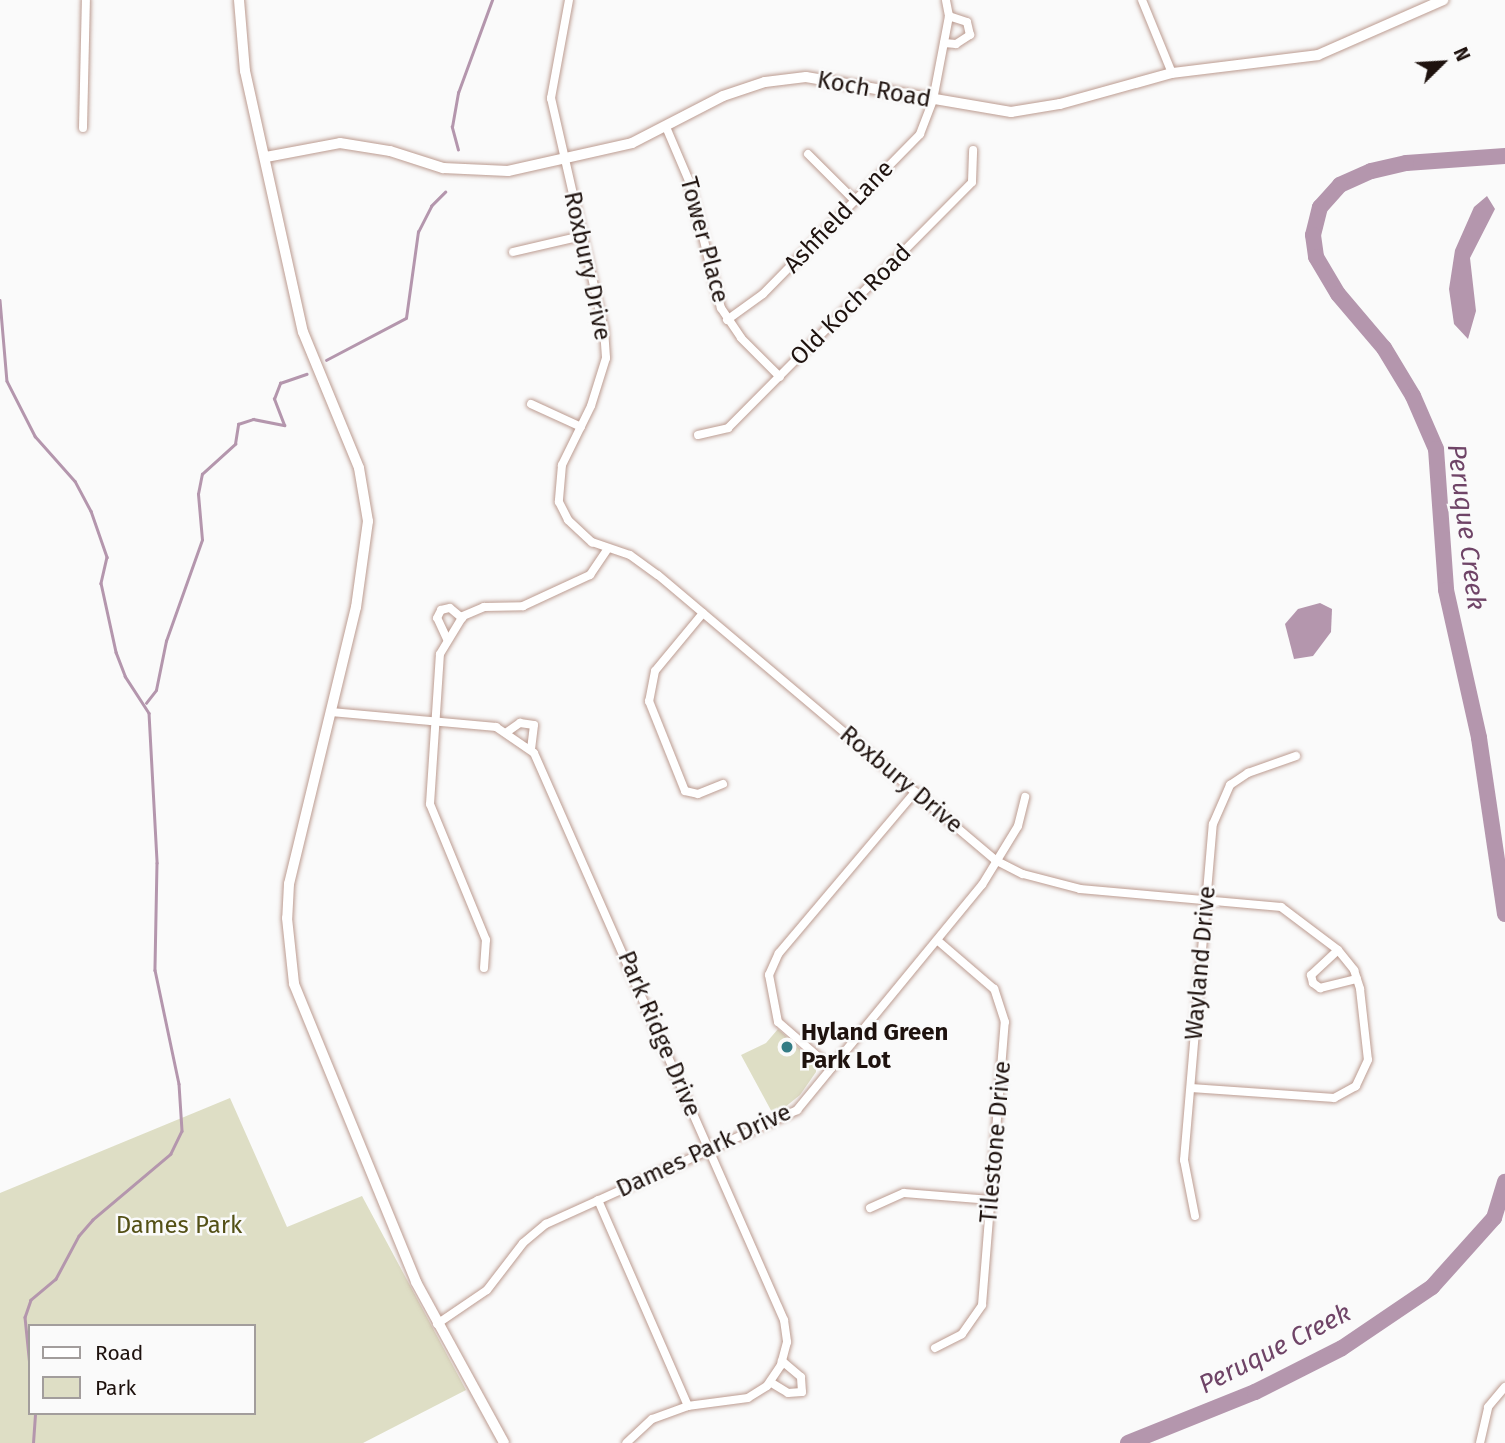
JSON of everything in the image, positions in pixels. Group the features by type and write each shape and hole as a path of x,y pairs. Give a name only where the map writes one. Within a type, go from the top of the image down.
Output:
{"main road":[{"path":"239,0 245,71 303,332 359,468 368,521 362,576 289,884 289,951 315,1043 437,1324 504,1443"}],"street":[{"path":"83,128 86,0"},
{"name":"Roxbury Drive","path":"569,0 551,85 606,358 581,428 562,465 559,502 579,533 638,561 704,613 996,860 1023,874 1080,889 1281,907 1338,950 1357,979 1368,1060 1364,1075 1346,1094 1334,1098 1191,1088"},
{"path":"944,43 956,44 970,35 967,22 949,16 946,0"},
{"path":"1142,0 1172,73"},
{"name":"Koch Road","path":"266,157 322,144 348,143 473,173 508,171 632,143 723,96 765,82 806,77 1011,112 1060,104 1172,73 1318,55 1443,0"},
{"name":"Ashfield Lane","path":"727,320 764,294 920,134 933,100 949,16"},
{"name":"Tower Place","path":"666,127 689,181 713,285 727,320 780,377"},
{"name":"Old Koch Road","path":"698,435 727,428 972,182 973,150"},
{"path":"808,154 855,201"},
{"path":"513,252 582,236"},
{"path":"531,404 581,428"},
{"path":"484,968 486,940 432,819 440,654 462,618 484,607 523,606 590,575 608,548"},
{"path":"447,639 437,618 441,610 450,608 462,618"},
{"path":"704,613 655,671 649,701 685,791 698,794 723,784"},
{"name":"Park Ridge Drive","path":"331,712 477,724 507,732 531,750 547,774 784,1320 787,1342 782,1361 770,1382"},
{"name":"Park Ridge Drive","path":"507,732 520,723 534,725 531,750"},
{"name":"Wayland Drive","path":"1195,1216 1184,1160 1206,900 1219,801 1245,774 1296,756"},
{"path":"831,1068 778,1021 769,975 779,953 915,792"},
{"name":"Dames Park Drive","path":"437,1324 487,1290 534,1233 598,1200 797,1110 982,885 1018,826 1025,797"},
{"name":"Tilestone Drive","path":"935,1348 962,1334 982,1305 1005,1022 1002,1004 994,989 937,940"},
{"path":"1338,950 1311,975 1312,983 1320,988 1357,979"},
{"path":"870,1208 904,1193 991,1200"},
{"path":"598,1200 688,1406"},
{"path":"626,1443 652,1419 688,1406 748,1398 770,1382 788,1393 802,1392 801,1377 782,1361"},
{"path":"1480,1443 1488,1407 1505,1387"}],"green space":[{"path":"778,1029 816,1063 816,1072 800,1095 774,1116 741,1055 766,1043"},
{"name":"Dames Park","path":"230,1098 287,1227 362,1196 466,1390 363,1443 0,1443 0,1193"}],"shaded area":[{"path":"1487,196 1495,209 1470,258 1476,311 1468,339 1454,324 1449,289 1455,250 1474,207"},
{"path":"1320,603 1332,609 1331,632 1313,656 1294,659 1285,624 1298,609"}],"waterway":[{"path":"458,150 452,127 458,93 492,0"},
{"name":"Peruque Creek","path":"1505,156 1406,163 1371,171 1340,185 1320,207 1313,235 1316,257 1338,294 1384,348 1413,396 1436,449 1446,590 1479,738 1505,914"},
{"path":"326,360 406,318 418,232 431,206 445,192"},
{"path":"0,300 7,381 35,436 75,481 91,511 107,557 101,583 116,652 125,676 149,713 157,863 155,970 179,1084 182,1131 171,1154 93,1220 79,1236 56,1279 31,1300 25,1317 28,1346"},
{"path":"146,703 156,690 166,641 202,540 198,494 202,474 235,444 238,424 253,419 284,425 274,399 280,383 306,374"},
{"name":"Peruque Creek","path":"1128,1443 1255,1392 1342,1348 1432,1287 1494,1218 1505,1182"},
{"path":"33,1443 35,1415"}],"place":[{"name":"Hyland Green Park Lot","path":"787,1047"}]}
